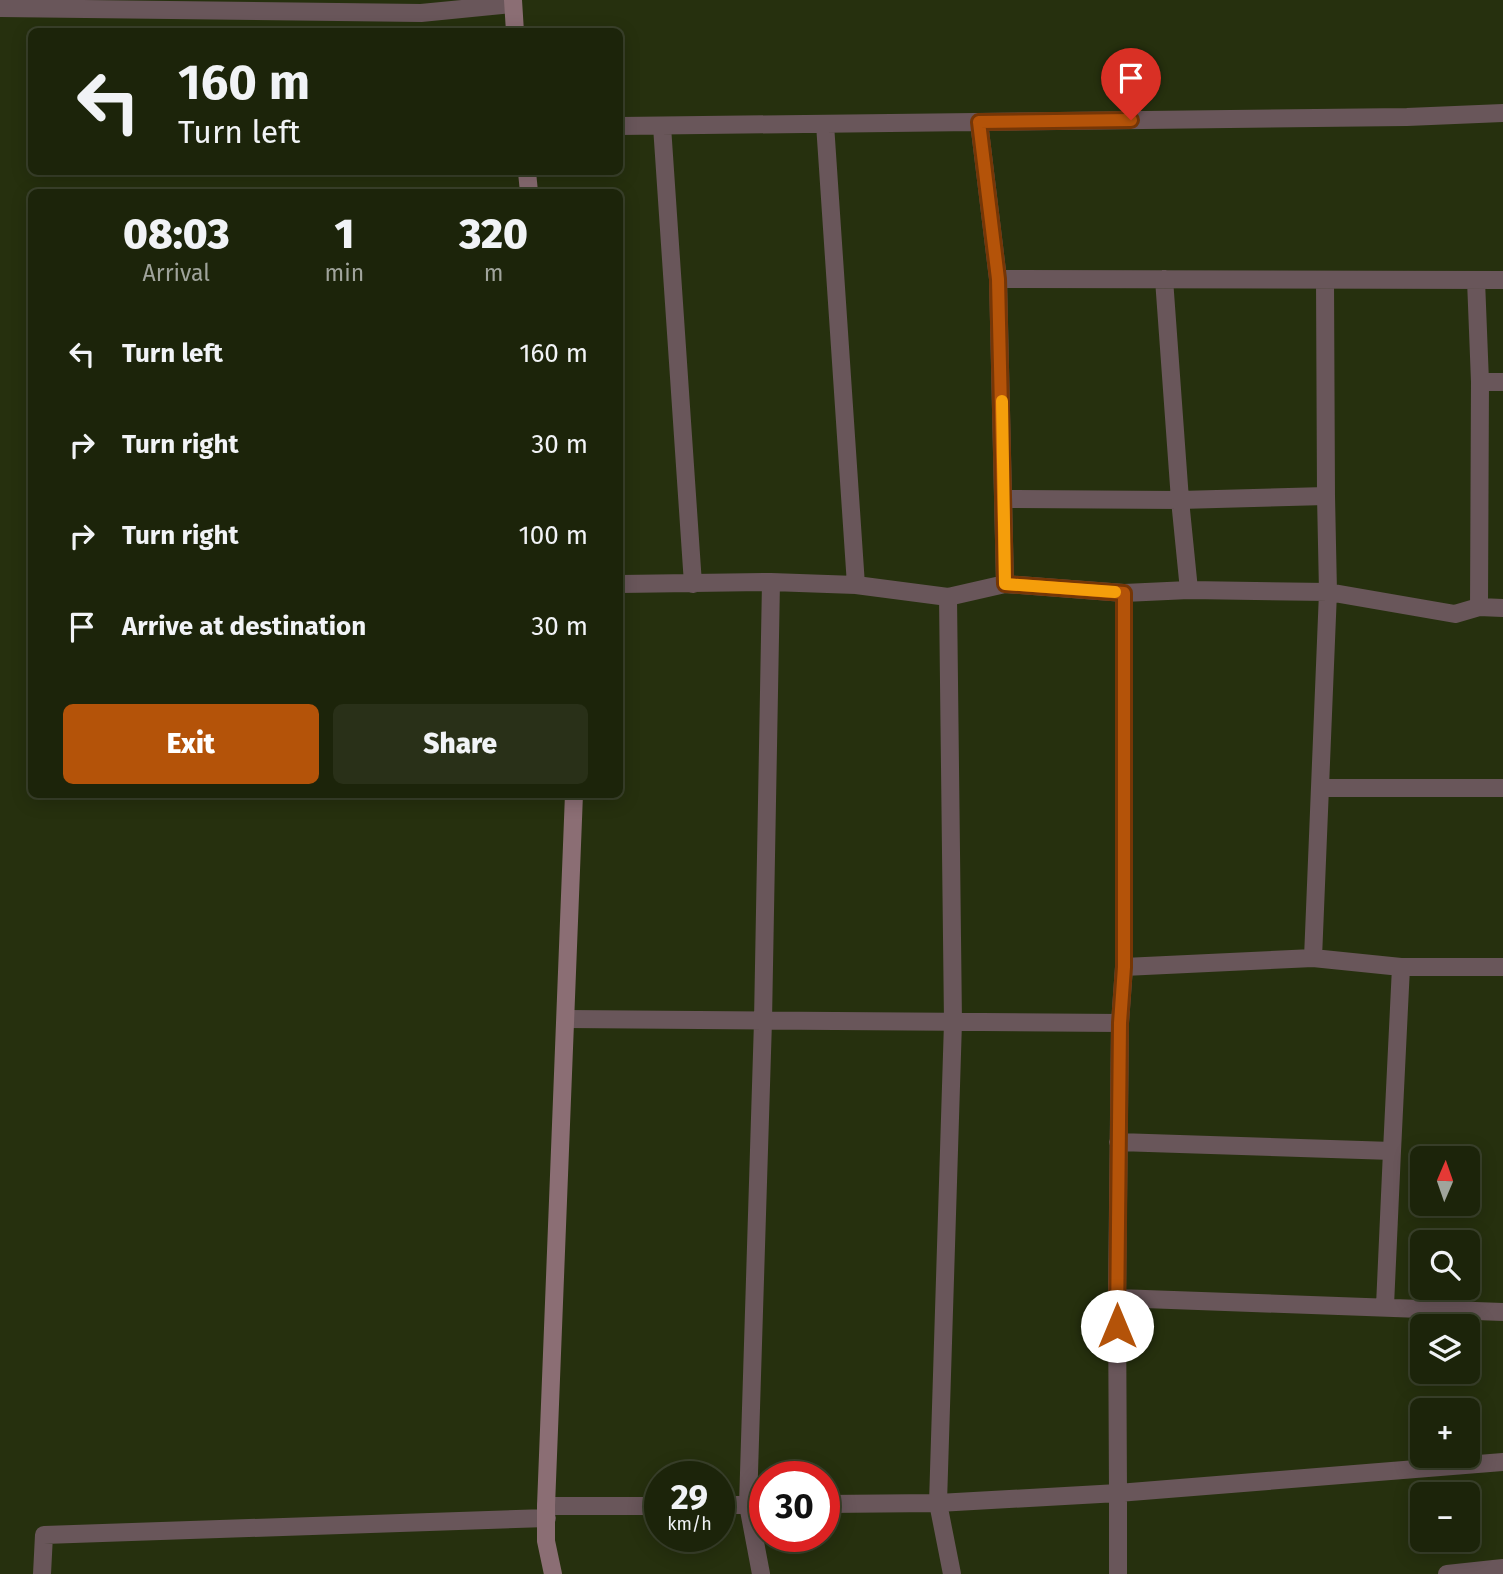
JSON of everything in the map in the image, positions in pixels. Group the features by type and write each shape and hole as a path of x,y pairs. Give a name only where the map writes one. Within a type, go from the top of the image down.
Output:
{"street":[{"path":"0,8 91,4 204,5 421,13 513,2 515,28"},
{"path":"623,126 1407,117 1503,113"},
{"path":"979,122 998,279 1005,584"},
{"path":"825,124 856,585"},
{"path":"662,126 693,584"},
{"path":"998,279 1503,280"},
{"path":"1164,279 1189,590"},
{"path":"1313,958 1328,592 1325,280"},
{"path":"1475,280 1480,382 1479,607"},
{"path":"1480,382 1503,382"},
{"path":"1005,499 1180,500 1326,496"},
{"path":"757,1461 771,582"},
{"path":"623,584 771,582 856,585 948,597 1005,584 1124,593 1189,590 1328,592 1455,614 1479,607 1503,608"},
{"path":"1118,1574 1117,1298 1120,1023 1124,967 1124,593"},
{"path":"948,597 953,1022 938,1503 952,1574"},
{"path":"1320,788 1503,788"},
{"path":"553,1574 546,1541 574,798"},
{"path":"1124,967 1313,958 1401,967 1503,967"},
{"path":"1385,1306 1401,967"},
{"path":"566,1019 1120,1023"},
{"path":"1118,1142 1392,1151"},
{"path":"1117,1298 1503,1312"},
{"path":"840,1504 938,1503 1118,1493 1503,1462"},
{"path":"43,1574 44,1535 644,1507"},
{"path":"759,1552 761,1574"},
{"path":"1447,1574 1503,1568"}],"slow traffic":[{"path":"1002,401 1005,584 1115,592"}],"route":[{"path":"1117,1326 1120,1023 1124,967 1124,593 1005,584 998,279 979,122 1131,120"}]}
